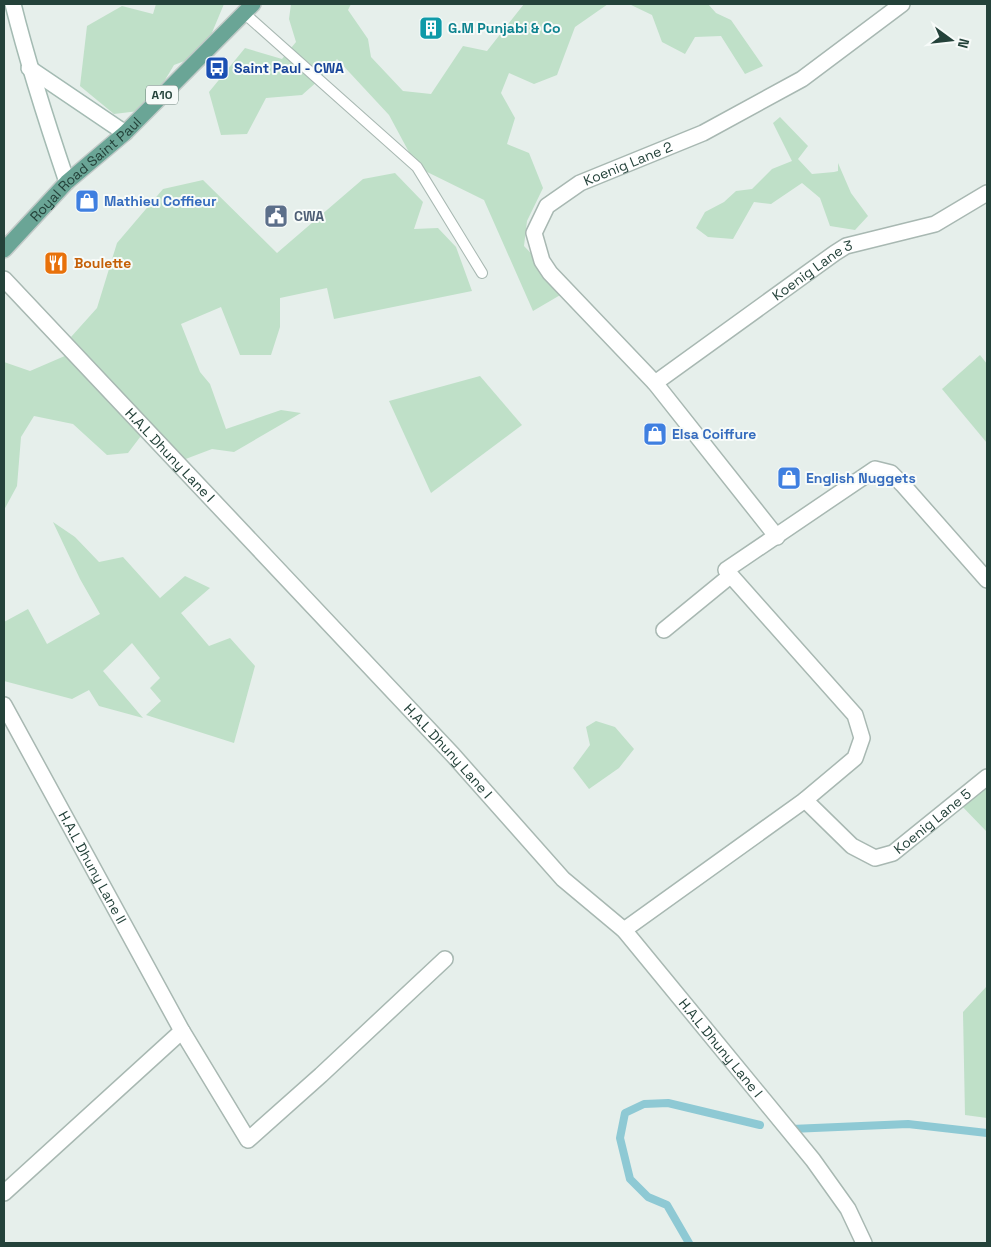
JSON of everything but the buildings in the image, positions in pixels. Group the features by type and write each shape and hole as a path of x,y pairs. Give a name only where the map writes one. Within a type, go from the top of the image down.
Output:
{"main road":[{"name":"Royal Road Saint Paul","path":"4,250 68,182 125,132 248,8"}],"street":[{"path":"13,4 22,33 29,68 68,182"},
{"name":"Koenig Lane 2","path":"776,537 655,383 550,273 542,261 534,233 546,206 580,183 703,134 802,79 902,4"},
{"path":"29,68 125,132"},
{"name":"Koenig Lane 3","path":"655,383 846,246 935,224 987,193"},
{"name":"H.A.L Dhuny Lane I","path":"4,279 447,748 563,879 624,930 813,1160 848,1209 864,1243"},
{"path":"624,930 805,800 855,758 862,738 854,715 726,570 875,469 891,473 987,580"},
{"path":"664,630 730,576"},
{"name":"H.A.L Dhuny Lane II","path":"4,705 182,1031 248,1140 321,1075 445,959"},
{"name":"Koenig Lane 5","path":"805,800 852,846 876,858 894,853 987,777"},
{"path":"4,1193 182,1031"}],"lane":[{"path":"248,8 417,167 482,272"}],"green space":[{"path":"156,4 224,4 203,54 174,65 147,110 114,114 80,86 87,26 122,6 153,14"},
{"path":"291,4 351,4 348,10 368,39 371,57 403,91 431,94 463,46 487,51 524,4 608,4 575,27 557,75 534,84 509,73 501,93 515,118 507,144 529,153 543,188 527,221 524,246 550,273 562,294 533,311 484,200 417,167 389,115 337,59 319,80 302,95 266,98 247,134 221,135 209,92 245,48 282,59 296,42 289,19"},
{"path":"629,4 708,4 716,13 731,20 763,66 745,74 721,36 695,37 685,54 662,42 652,15"},
{"path":"780,117 808,146 798,159 812,174 838,171 838,163 851,193 868,216 855,230 830,226 820,198 802,183 771,204 754,202 733,239 708,237 696,228 705,212 724,202 736,191 752,189 772,169 792,161 773,123"},
{"path":"395,173 423,202 414,229 438,228 456,247 472,291 334,319 327,288 280,298 280,327 271,355 240,355 221,307 181,324 200,372 210,384 226,429 281,410 301,413 234,452 212,449 183,460 150,424 128,453 107,455 73,424 34,416 21,437 17,486 4,510 4,362 30,371 81,349 71,337 97,308 117,243 163,189 203,180 277,253 363,179"},
{"path":"980,355 987,364 987,443 942,389"},
{"path":"480,376 522,425 431,493 389,401"},
{"path":"53,522 75,537 99,562 123,557 160,598 185,576 210,588 181,613 209,646 230,638 255,666 234,743 146,715 161,701 150,688 160,678 132,643 103,671 143,718 99,706 89,690 72,699 4,681 4,622 28,609 47,644 100,614 80,579"},
{"path":"596,721 615,727 634,749 619,768 589,789 573,768 590,745 586,727"},
{"path":"987,777 987,832 957,801"},
{"path":"987,986 987,1118 965,1115 963,1012"}],"waterway":[{"path":"689,1243 667,1205 648,1197 630,1179 620,1138 625,1113 644,1104 668,1103 760,1125"},
{"path":"791,1129 908,1124 987,1133"}],"place":[{"name":"G.M Punjabi & Co","path":"431,28"},
{"name":"Saint Paul - CWA","path":"217,68"},
{"name":"Mathieu Coffieur","path":"87,201"},
{"name":"CWA","path":"276,216"},
{"name":"Boulette","path":"56,263"},
{"name":"Elsa Coiffure","path":"655,434"},
{"name":"English Nuggets","path":"789,478"}]}
